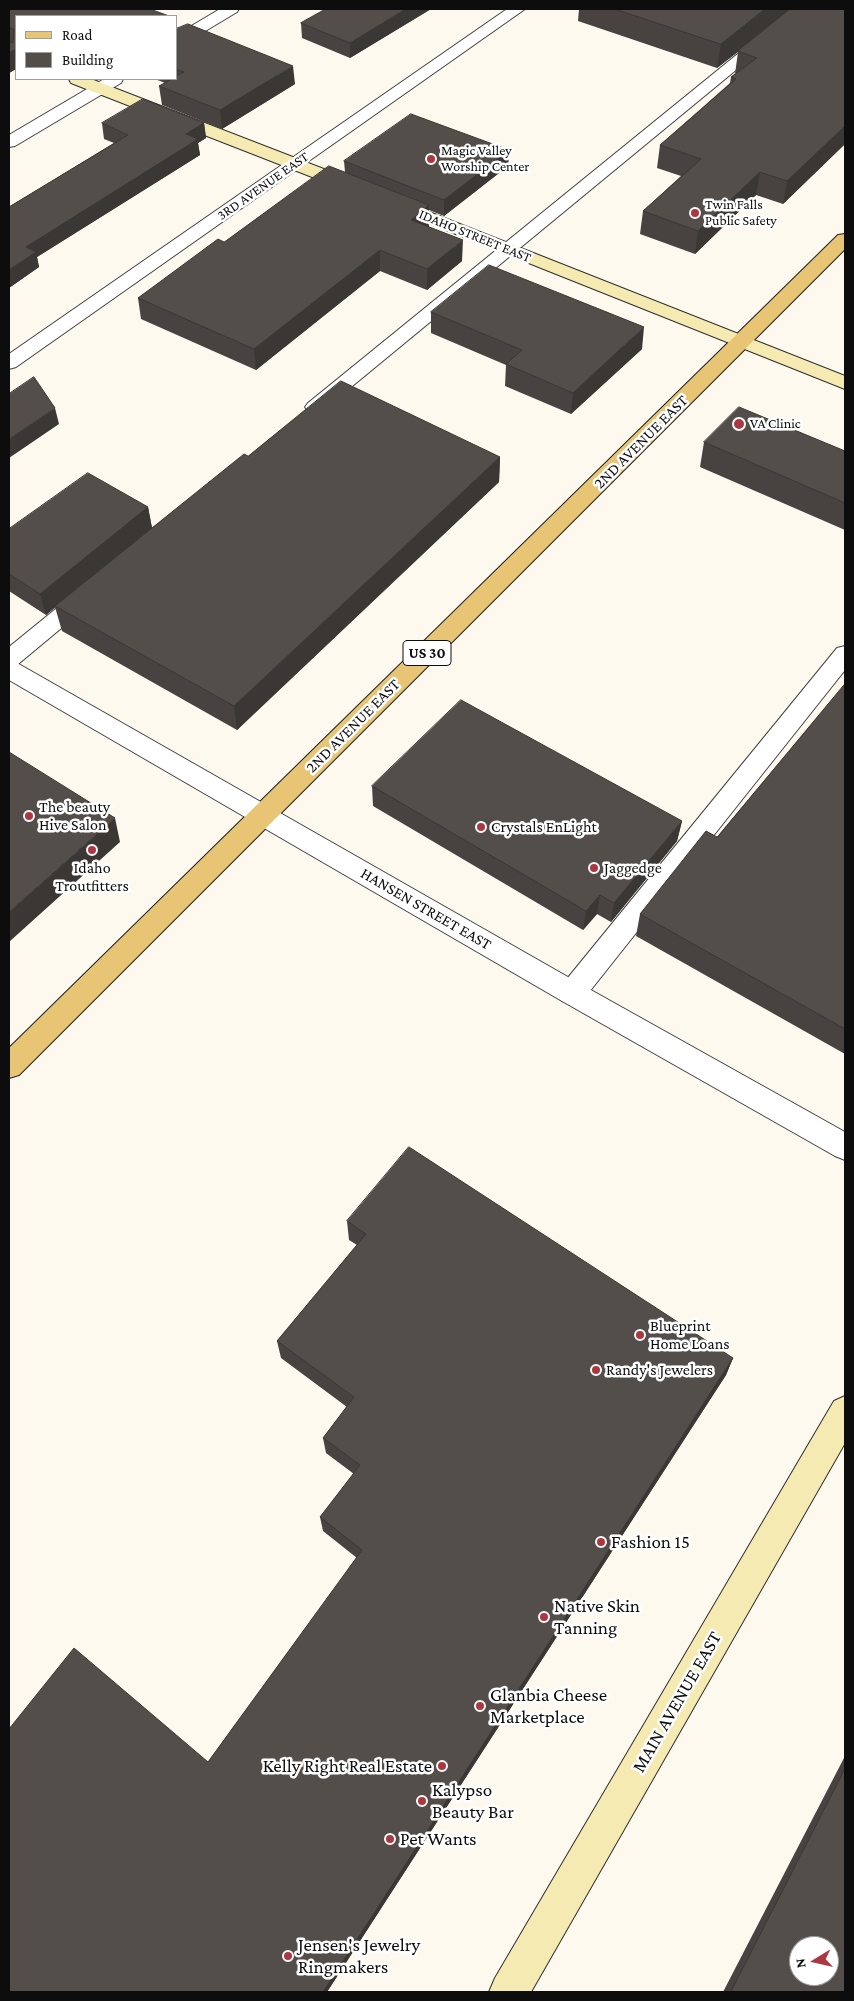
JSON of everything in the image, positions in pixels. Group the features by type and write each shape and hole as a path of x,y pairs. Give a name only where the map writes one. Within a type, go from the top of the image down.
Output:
{"main road":[{"name":"2ND AVENUE EAST","path":"9,1066 845,239"}],"street":[{"path":"178,41 231,9"},
{"name":"3RD AVENUE EAST","path":"9,363 517,9"},
{"path":"300,420 802,9"},
{"name":"IDAHO STREET EAST","path":"85,80 108,83 293,164 845,384"},
{"path":"9,142 108,83"},
{"path":"9,659 98,585"},
{"path":"572,993 845,654"},
{"name":"HANSEN STREET EAST","path":"9,669 572,993 845,1147"},
{"name":"MAIN AVENUE EAST","path":"508,1992 845,1412"}],"building":[{"path":"9,9 150,9 166,15 15,15 15,50 9,53 9,42 13,43 14,29 9,28"},
{"path":"326,9 406,9 350,43 301,23"},
{"path":"615,9 765,9 721,44"},
{"path":"790,9 845,9 845,126 787,181 760,172 698,231 643,211 701,159 660,145 736,79 731,77 757,58 738,51"},
{"path":"188,24 293,66 220,110 159,86 170,80 178,80 178,75 184,72 178,70 178,28"},
{"path":"143,99 204,123 186,134 198,139 26,247 36,252 9,270 9,207 128,135 102,123"},
{"path":"411,114 509,150 444,200 344,161"},
{"path":"329,166 429,205 411,220 463,240 427,269 380,250 254,349 138,298 218,239 224,242"},
{"path":"489,265 644,327 573,393 506,364 522,350 431,312"},
{"path":"34,377 55,408 9,439 9,394"},
{"path":"341,381 500,457 234,706 55,606 244,454 248,456"},
{"path":"739,407 845,451 845,503 704,442"},
{"path":"88,473 148,507 40,594 9,574 9,529"},
{"path":"845,684 845,1029 640,914 706,831 717,837"},
{"path":"461,700 682,821 614,903 600,895 586,911 372,786"},
{"path":"9,752 115,818 9,912"},
{"path":"409,1147 733,1358 323,1992 9,1992 9,1729 74,1648 208,1762 362,1550 320,1517 360,1465 323,1438 354,1397 277,1341 366,1234 347,1221"},
{"path":"845,1769 845,1992 731,1992"}],"place":[{"name":"Magic Valley Worship Center","path":"431,159"},
{"name":"Twin Falls Public Safety","path":"695,213"},
{"name":"VA Clinic","path":"739,424"},
{"name":"The beauty Hive Salon","path":"29,816"},
{"name":"Crystals EnLight","path":"481,827"},
{"name":"Idaho Troutfitters","path":"92,850"},
{"name":"Jaggedge","path":"594,868"},
{"name":"Blueprint Home Loans","path":"640,1335"},
{"name":"Randy's Jewelers","path":"596,1370"},
{"name":"Fashion 15","path":"601,1542"},
{"name":"Native Skin Tanning","path":"544,1617"},
{"name":"Glanbia Cheese Marketplace","path":"480,1706"},
{"name":"Kelly Right Real Estate","path":"442,1766"},
{"name":"Kalypso Beauty Bar","path":"422,1801"},
{"name":"Pet Wants","path":"390,1839"},
{"name":"Jensen's Jewelry Ringmakers","path":"288,1956"}]}
